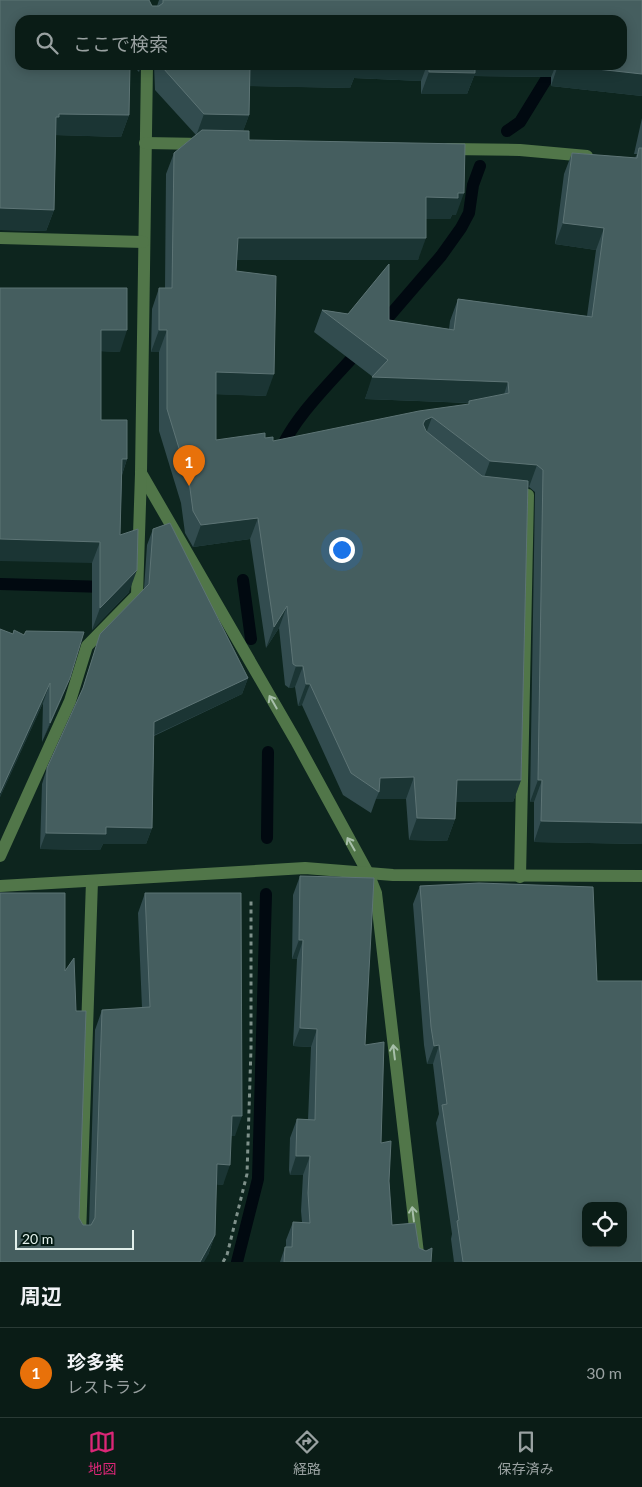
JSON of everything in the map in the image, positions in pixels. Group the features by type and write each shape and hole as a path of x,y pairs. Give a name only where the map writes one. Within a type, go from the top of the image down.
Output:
{"street":[{"path":"0,856 70,701 87,646 137,596 141,473 147,70"},
{"path":"145,142 214,144"},
{"path":"432,149 520,150 600,158"},
{"path":"0,238 143,242"},
{"path":"141,473 296,741 368,872 376,893 419,1262"},
{"path":"499,493 528,495 520,876"},
{"path":"0,886 306,868 368,872 520,876 642,876"},
{"path":"80,1238 92,881"}],"path":[{"path":"223,1262 227,1255 247,1174 252,1048 252,871"}],"building":[{"path":"0,0 149,0 152,6 159,6 163,3 163,0 642,0 642,74 606,70 627,70 627,15 15,15 15,70 130,70 129,115 59,114 59,117 56,117 54,210 0,208"},
{"path":"165,70 250,70 249,115 204,114"},
{"path":"429,70 475,70 475,73 429,72"},
{"path":"202,130 249,131 249,140 465,144 464,193 458,193 458,198 426,197 426,238 238,238 236,271 276,276 274,374 216,372 216,440 265,433 265,438 273,437 273,441 419,411 469,404 469,401 509,393 508,382 372,377 388,360 322,310 348,314 389,264 389,320 454,330 458,299 592,317 604,228 563,223 572,153 637,158 639,148 642,148 642,823 541,821 542,780 538,780 543,470 537,465 490,461 432,417 425,420 423,424 426,431 482,476 528,481 521,780 457,780 455,819 417,818 414,777 380,778 379,792 351,773 310,684 306,684 303,666 293,664 287,606 274,627 258,518 201,525 193,511 189,481 167,409 167,330 159,330 159,288 172,288 174,153"},
{"path":"0,288 127,288 127,330 101,330 101,420 127,420 127,459 122,459 120,535 138,529 137,570 100,608 100,542 0,539"},
{"path":"170,523 248,678 154,722 152,828 106,827 106,834 46,833 47,768 83,688 100,634 149,584 153,529"},
{"path":"0,629 13,634 14,630 24,635 26,631 84,632 70,678 50,723 50,683 0,793"},
{"path":"300,876 374,878 365,1045 384,1042 381,1143 391,1141 389,1181 392,1225 415,1223 419,1248 426,1251 432,1248 431,1262 284,1262 285,1247 292,1247 293,1222 310,1223 308,1193 310,1156 296,1156 297,1119 315,1120 317,1029 300,1028 303,940 299,940"},
{"path":"479,883 593,887 597,981 642,981 642,1262 463,1262 457,1221 459,1220 442,1105 447,1104 439,1045 434,1046 420,886"},
{"path":"0,893 65,893 65,971 74,958 76,1011 86,1011 79,1218 83,1225 91,1225 95,1218 102,1010 150,1007 145,893 241,893 242,1116 232,1116 230,1165 217,1164 215,1235 200,1262 0,1262"}],"waterway":[{"path":"507,131 520,122 552,70"},
{"path":"379,328 441,256 461,228 469,213 473,185 480,166"},
{"path":"280,452 286,439 305,411 362,347"},
{"path":"243,580 251,639"},
{"path":"0,584 107,587"},
{"path":"267,838 268,752"},
{"path":"237,1262 258,1179 266,894"}],"place":[{"name":"珍多楽","path":"189,486"}]}
